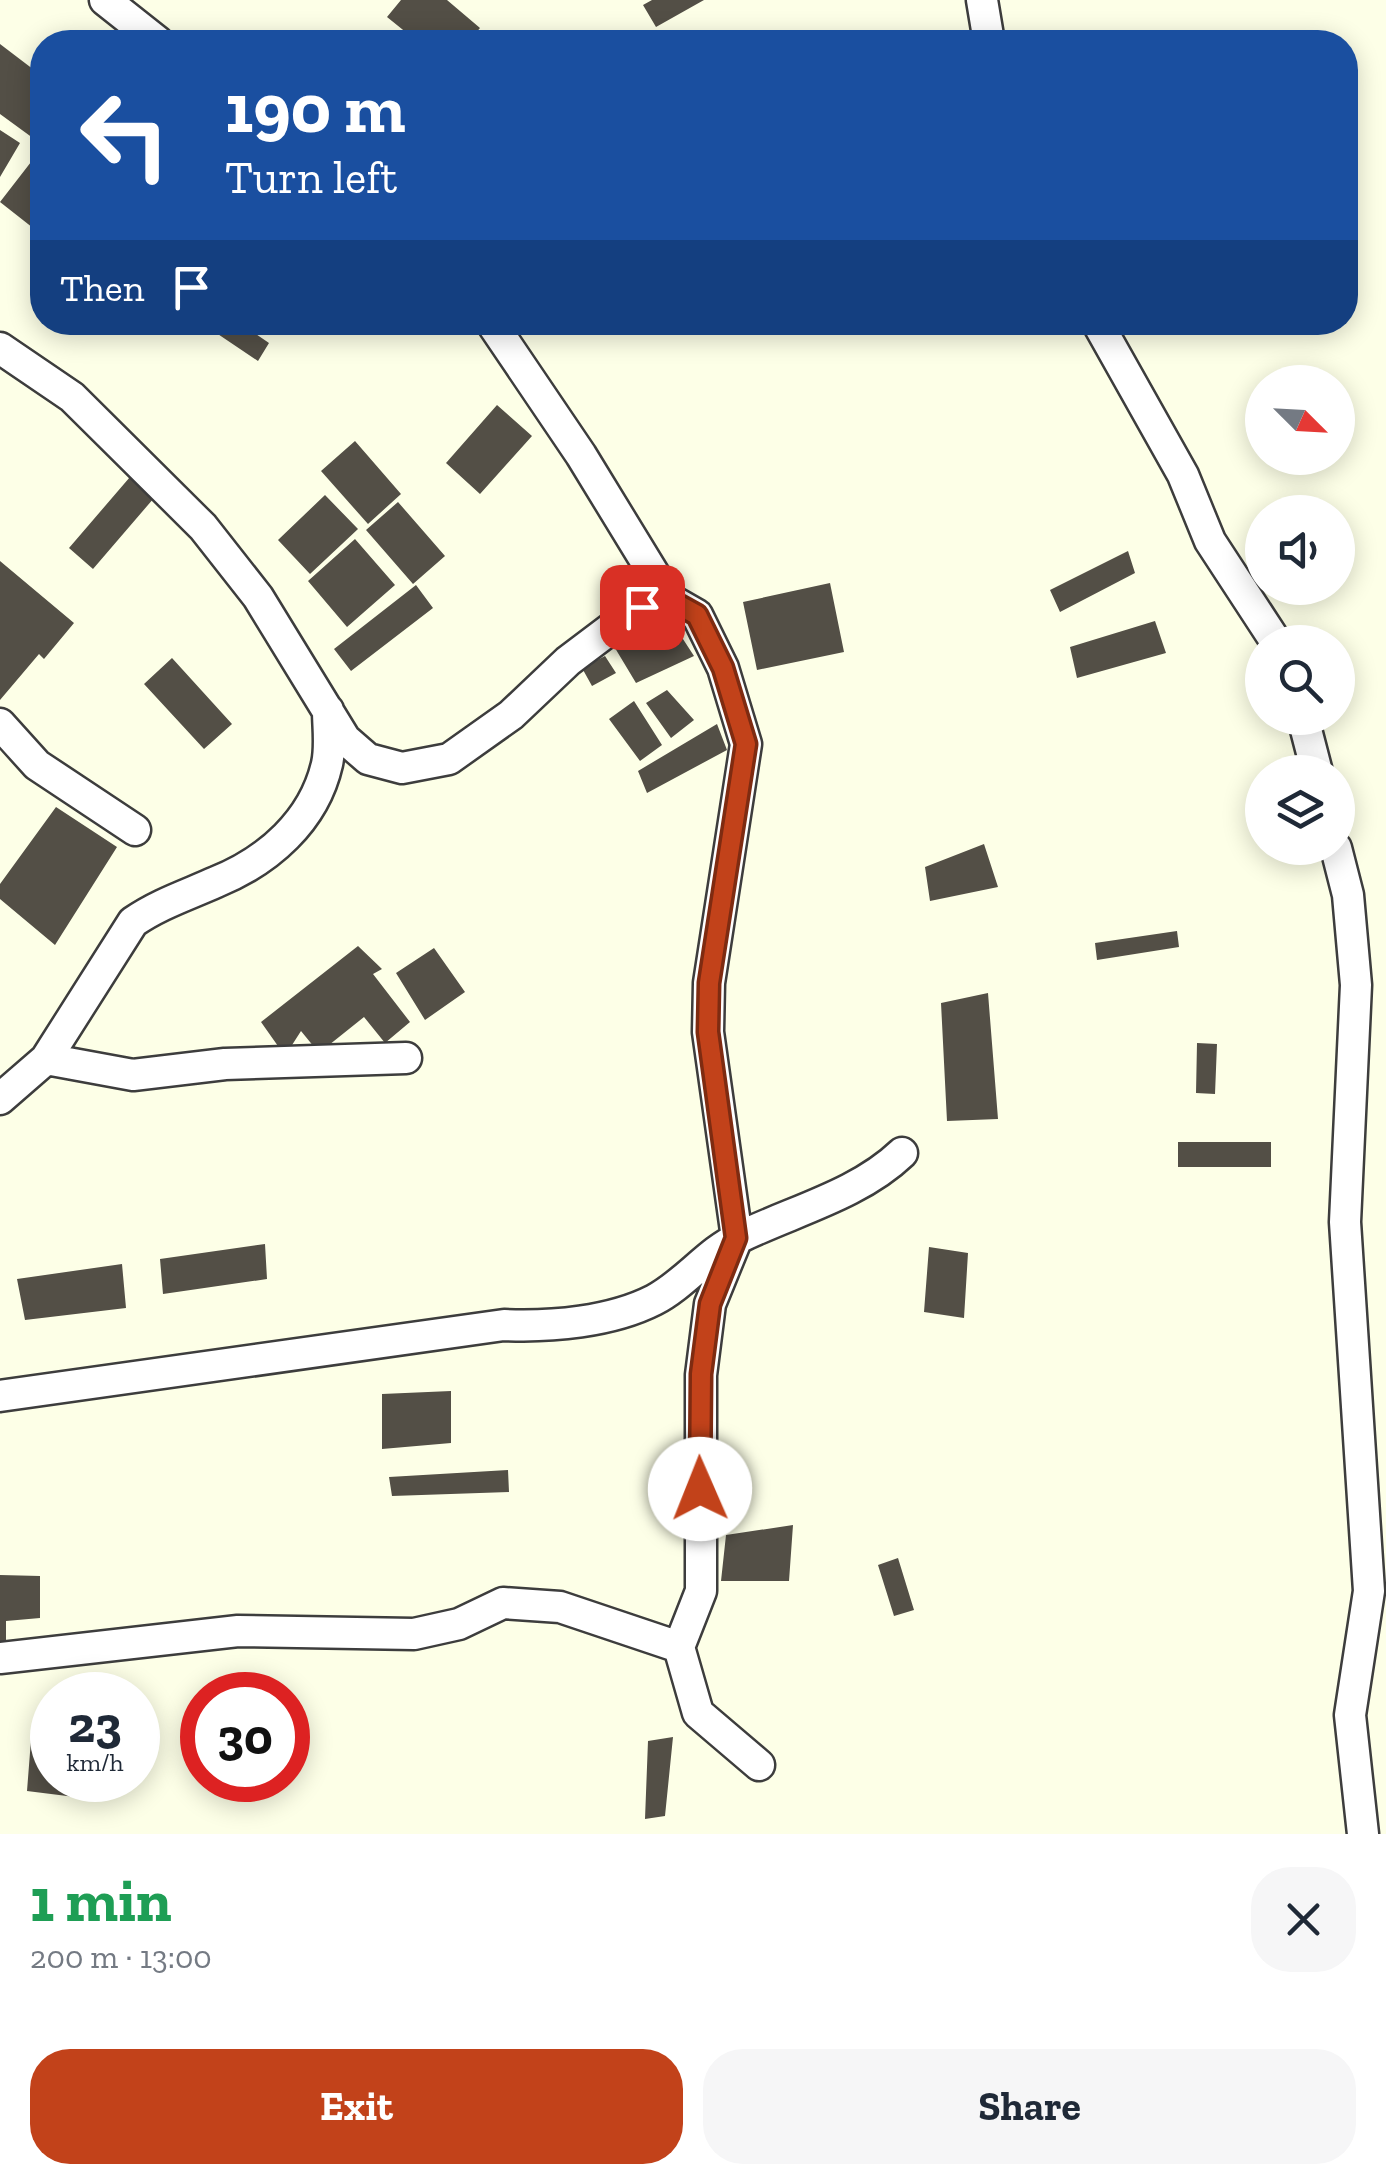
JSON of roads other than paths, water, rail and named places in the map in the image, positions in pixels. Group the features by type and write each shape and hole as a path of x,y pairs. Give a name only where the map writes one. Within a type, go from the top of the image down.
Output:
{"street":[{"path":"105,0 143,30"},
{"path":"982,0 987,30"},
{"path":"500,335 581,455 668,599 697,615 723,668 746,744 709,983 708,1032 736,1238 710,1304 700,1414 701,1591 679,1647 698,1714 759,1765"},
{"path":"1105,335 1183,475 1210,541 1265,625"},
{"path":"0,348 72,397 203,527 258,597 344,738 368,760 402,768 449,759 510,715 568,661 618,624 642,607 668,599"},
{"path":"0,1099 46,1059 134,922 153,908 250,867 280,846 309,808 328,763 328,707"},
{"path":"0,724 37,765 135,830"},
{"path":"1340,865 1348,895 1356,985 1345,1222 1369,1591 1350,1715 1364,1834"},
{"path":"46,1059 133,1074 226,1064 406,1058"},
{"path":"0,1396 504,1325 539,1327 588,1318 654,1299 736,1238 871,1177 902,1152"},
{"path":"0,1658 238,1630 414,1634 460,1624 503,1604 560,1607 679,1647"}]}
